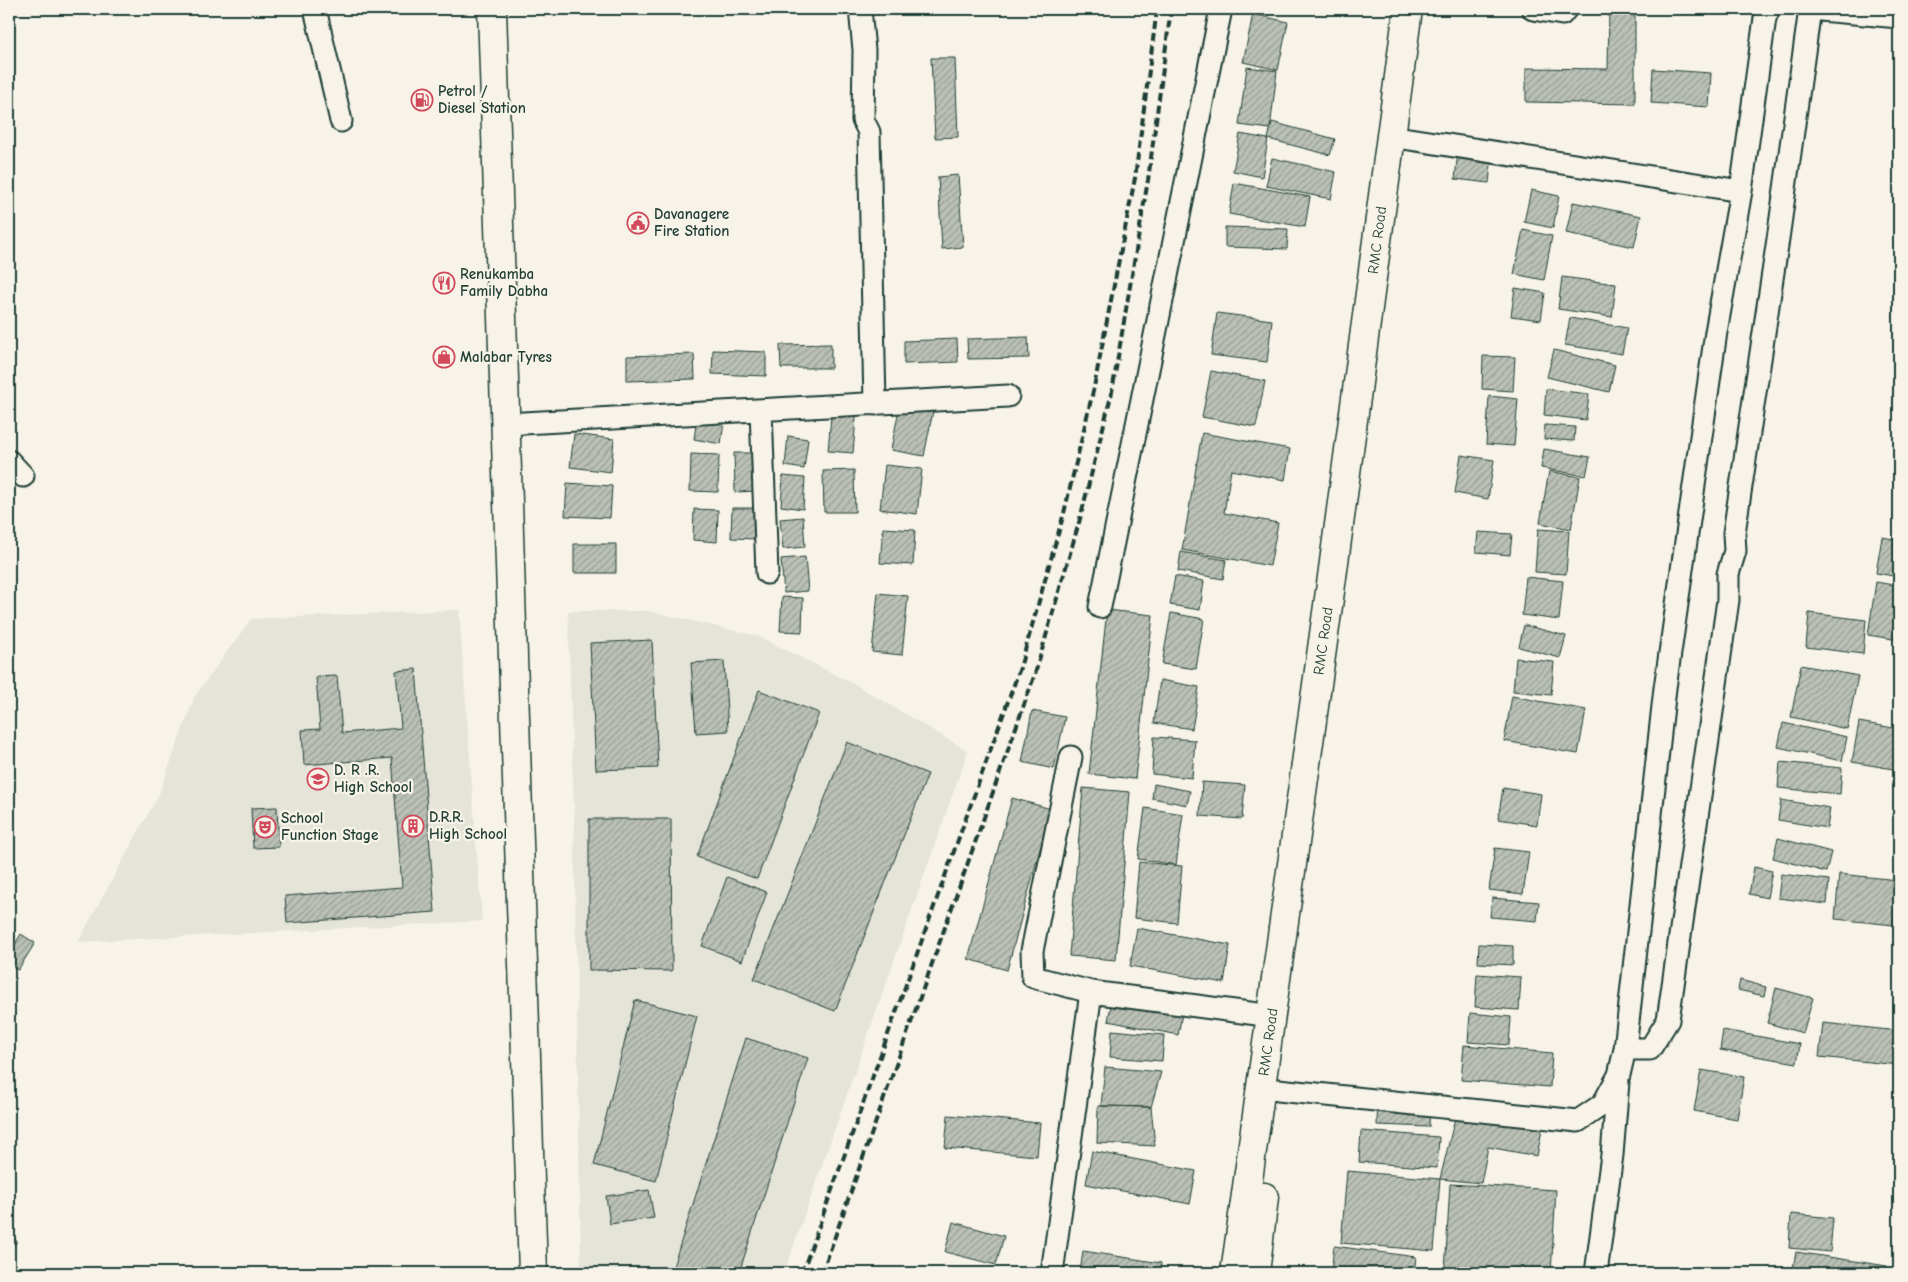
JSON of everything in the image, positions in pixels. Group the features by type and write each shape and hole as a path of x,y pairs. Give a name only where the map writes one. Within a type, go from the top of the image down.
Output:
{"street":[{"path":"315,9 341,121"},
{"path":"492,9 533,1273"},
{"path":"860,9 864,50 863,120 869,132 870,247 875,404"},
{"path":"1100,607 1221,9"},
{"name":"RMC Road","path":"1235,1273 1272,1016 1408,9"},
{"name":"RMC Road","path":"1255,1273 1347,584 1403,138 1424,9"},
{"path":"1533,9 1562,14 1566,9"},
{"path":"1596,1273 1612,1155 1619,1075 1625,1049 1665,688 1716,332 1742,191 1765,18 1770,9"},
{"path":"1625,1049 1650,1049 1668,1020 1728,600 1728,574 1735,551 1734,533 1810,9 1899,17"},
{"path":"1403,138 1742,191"},
{"path":"506,424 1008,396"},
{"path":"761,410 767,573"},
{"path":"1070,757 1032,951 1033,977 1091,992 1272,1016"},
{"path":"1052,1273 1091,992"},
{"path":"1278,1090 1578,1120 1604,1104 1619,1075"}],"shaded area":[{"name":"D. R .R. High School","path":"459,610 482,921 78,942 159,794 195,696 251,619"},
{"path":"568,611 648,611 758,636 856,685 968,751 784,1273 581,1273 574,816"}],"building":[{"path":"1609,9 1635,9 1635,104 1526,102 1526,68 1608,69"},
{"path":"1253,14 1288,22 1278,70 1243,62"},
{"path":"931,58 955,58 958,137 935,138"},
{"path":"1247,67 1277,71 1270,129 1239,125"},
{"path":"1653,69 1711,73 1709,107 1651,103"},
{"path":"1272,122 1335,139 1330,155 1268,139"},
{"path":"1240,134 1268,139 1262,177 1233,171"},
{"path":"1459,142 1493,146 1489,183 1455,179"},
{"path":"1272,158 1336,172 1331,199 1266,186"},
{"path":"958,175 963,247 942,249 938,177"},
{"path":"1234,183 1310,197 1305,227 1229,214"},
{"path":"1531,190 1559,196 1553,228 1524,222"},
{"path":"1573,202 1641,216 1634,247 1566,233"},
{"path":"1225,227 1288,229 1287,249 1225,247"},
{"path":"1523,230 1552,236 1544,280 1514,274"},
{"path":"1562,277 1616,284 1612,317 1558,309"},
{"path":"1515,288 1545,293 1541,320 1511,316"},
{"path":"1217,313 1272,320 1267,362 1211,355"},
{"path":"1570,318 1627,328 1622,354 1565,345"},
{"path":"1028,337 1029,358 968,359 967,339"},
{"path":"957,339 958,362 904,364 904,341"},
{"path":"831,344 831,368 781,368 780,345"},
{"path":"713,350 766,352 766,376 712,374"},
{"path":"1554,350 1615,365 1609,392 1547,377"},
{"path":"694,354 695,379 627,381 627,356"},
{"path":"1483,356 1515,357 1513,391 1482,389"},
{"path":"1211,371 1265,381 1256,427 1202,417"},
{"path":"1546,389 1589,394 1586,420 1544,415"},
{"path":"1489,396 1518,399 1514,446 1486,444"},
{"path":"699,404 726,408 721,444 694,439"},
{"path":"832,404 857,406 853,453 828,451"},
{"path":"900,404 933,411 924,456 891,450"},
{"path":"1545,425 1575,427 1574,441 1544,439"},
{"path":"1202,433 1290,449 1285,480 1231,470 1224,513 1278,523 1270,566 1182,550"},
{"path":"574,434 614,439 611,472 570,467"},
{"path":"788,436 808,439 804,469 785,466"},
{"path":"1544,449 1590,457 1586,476 1541,468"},
{"path":"734,453 758,453 759,491 735,492"},
{"path":"691,454 719,455 718,492 690,491"},
{"path":"1461,455 1494,460 1488,499 1455,493"},
{"path":"885,465 922,469 917,514 880,509"},
{"path":"854,470 855,512 824,512 823,471"},
{"path":"1549,471 1580,477 1571,529 1540,523"},
{"path":"783,476 805,478 803,509 781,506"},
{"path":"567,483 612,486 610,518 565,516"},
{"path":"732,508 756,508 756,539 731,538"},
{"path":"694,509 718,510 717,542 693,540"},
{"path":"803,517 805,547 783,549 780,519"},
{"path":"883,528 915,530 913,565 880,563"},
{"path":"1538,529 1569,531 1566,574 1535,572"},
{"path":"1478,532 1512,534 1510,555 1476,552"},
{"path":"1882,537 1899,540 1899,577 1876,573"},
{"path":"574,544 616,544 616,573 574,573"},
{"path":"1181,552 1226,560 1223,579 1178,571"},
{"path":"805,557 808,591 784,593 781,559"},
{"path":"1175,576 1204,581 1200,610 1170,605"},
{"path":"1526,577 1563,581 1559,620 1522,615"},
{"path":"1876,582 1899,586 1899,640 1868,635"},
{"path":"878,593 908,596 902,655 872,652"},
{"path":"782,597 803,598 802,632 780,631"},
{"path":"1107,610 1153,615 1135,779 1089,774"},
{"path":"1171,613 1204,619 1196,669 1162,664"},
{"path":"1809,613 1866,620 1863,654 1806,647"},
{"path":"1524,625 1566,636 1560,658 1519,647"},
{"path":"652,640 658,768 596,770 590,643"},
{"path":"1516,658 1554,662 1551,695 1513,691"},
{"path":"724,661 728,731 696,733 691,663"},
{"path":"1801,665 1858,676 1847,729 1791,717"},
{"name":"D.R.R. High School","path":"416,669 435,912 287,923 285,896 402,887 392,758 304,765 302,730 320,729 316,677 337,676 342,733 401,728 396,671"},
{"path":"1160,680 1199,687 1192,729 1154,723"},
{"path":"759,690 819,713 757,879 697,857"},
{"path":"1512,696 1586,710 1578,754 1504,741"},
{"path":"1032,711 1065,717 1054,769 1022,762"},
{"path":"1859,722 1899,729 1899,770 1852,762"},
{"path":"1783,723 1847,737 1842,761 1778,747"},
{"path":"1154,737 1195,740 1192,778 1152,774"},
{"path":"847,742 928,774 835,1011 754,979"},
{"path":"1780,762 1842,768 1840,794 1778,788"},
{"path":"1202,782 1245,785 1242,819 1200,816"},
{"path":"1154,784 1190,791 1187,805 1152,798"},
{"path":"1083,788 1130,792 1116,960 1069,956"},
{"path":"1503,788 1541,794 1537,825 1498,819"},
{"path":"1012,798 1051,809 1007,970 968,959"},
{"path":"1781,800 1830,808 1827,828 1778,820"},
{"name":"School Function Stage","path":"277,807 279,847 253,848 251,808"},
{"path":"1145,808 1183,814 1176,865 1138,859"},
{"path":"589,819 671,819 672,971 589,970"},
{"path":"1778,838 1831,852 1826,872 1773,858"},
{"path":"1495,848 1529,852 1523,894 1489,890"},
{"path":"1139,862 1182,866 1177,923 1134,918"},
{"path":"1754,867 1772,871 1767,898 1749,894"},
{"path":"1781,874 1829,880 1827,904 1778,898"},
{"path":"1839,874 1898,880 1894,925 1835,919"},
{"path":"727,877 767,892 742,961 702,946"},
{"path":"1492,898 1539,902 1537,921 1490,917"},
{"path":"1137,928 1230,945 1224,983 1130,966"},
{"path":"21,934 35,943 18,970 9,965 9,954"},
{"path":"1479,944 1513,946 1513,965 1478,963"},
{"path":"1477,974 1521,977 1519,1010 1475,1007"},
{"path":"1740,980 1766,987 1764,996 1738,990"},
{"path":"1776,988 1813,998 1803,1033 1767,1023"},
{"path":"1114,989 1184,1003 1178,1035 1108,1021"},
{"path":"635,1000 697,1016 656,1181 594,1165"},
{"path":"1470,1013 1511,1017 1509,1045 1468,1042"},
{"path":"1823,1023 1899,1031 1899,1065 1819,1057"},
{"path":"1112,1030 1164,1035 1162,1061 1110,1057"},
{"path":"1723,1030 1800,1044 1797,1063 1720,1050"},
{"path":"746,1038 808,1058 739,1273 671,1273"},
{"path":"1464,1045 1552,1053 1550,1087 1461,1080"},
{"path":"1105,1067 1161,1072 1151,1107 1101,1106"},
{"path":"1701,1070 1744,1077 1737,1119 1694,1111"},
{"path":"1378,1094 1430,1096 1429,1127 1377,1125"},
{"path":"1459,1102 1544,1119 1537,1156 1488,1147 1481,1183 1440,1179"},
{"path":"1098,1106 1151,1107 1155,1146 1097,1143"},
{"path":"948,1115 1040,1123 1037,1156 945,1148"},
{"path":"1361,1131 1439,1137 1437,1168 1359,1162"},
{"path":"1092,1151 1196,1171 1190,1204 1086,1184"},
{"path":"1347,1171 1440,1179 1434,1251 1341,1243"},
{"path":"1450,1184 1556,1190 1551,1273 1445,1272"},
{"path":"649,1190 654,1218 610,1224 606,1196"},
{"path":"1791,1214 1833,1218 1830,1252 1789,1248"},
{"path":"953,1222 1004,1236 996,1265 945,1252"},
{"path":"9,1234 17,1241 11,1249 9,1247"},
{"path":"1334,1246 1416,1257 1414,1273 1331,1273"},
{"path":"1083,1251 1161,1263 1160,1273 1080,1273"},
{"path":"1796,1252 1887,1266 1886,1273 1792,1273"}],"railway":[{"path":"802,1273 1020,668 1064,513 1094,387 1135,178 1157,9"},
{"path":"822,1273 1035,674 1080,519 1112,392 1148,180 1171,9"}],"place":[{"name":"Petrol / Diesel Station","path":"422,100"},
{"name":"Davanagere Fire Station","path":"638,223"},
{"name":"Renukamba Family Dabha","path":"444,283"},
{"name":"Malabar Tyres","path":"444,357"},
{"name":"D. R .R. High School","path":"318,779"},
{"name":"D.R.R. High School","path":"413,826"},
{"name":"School Function Stage","path":"265,827"}]}
